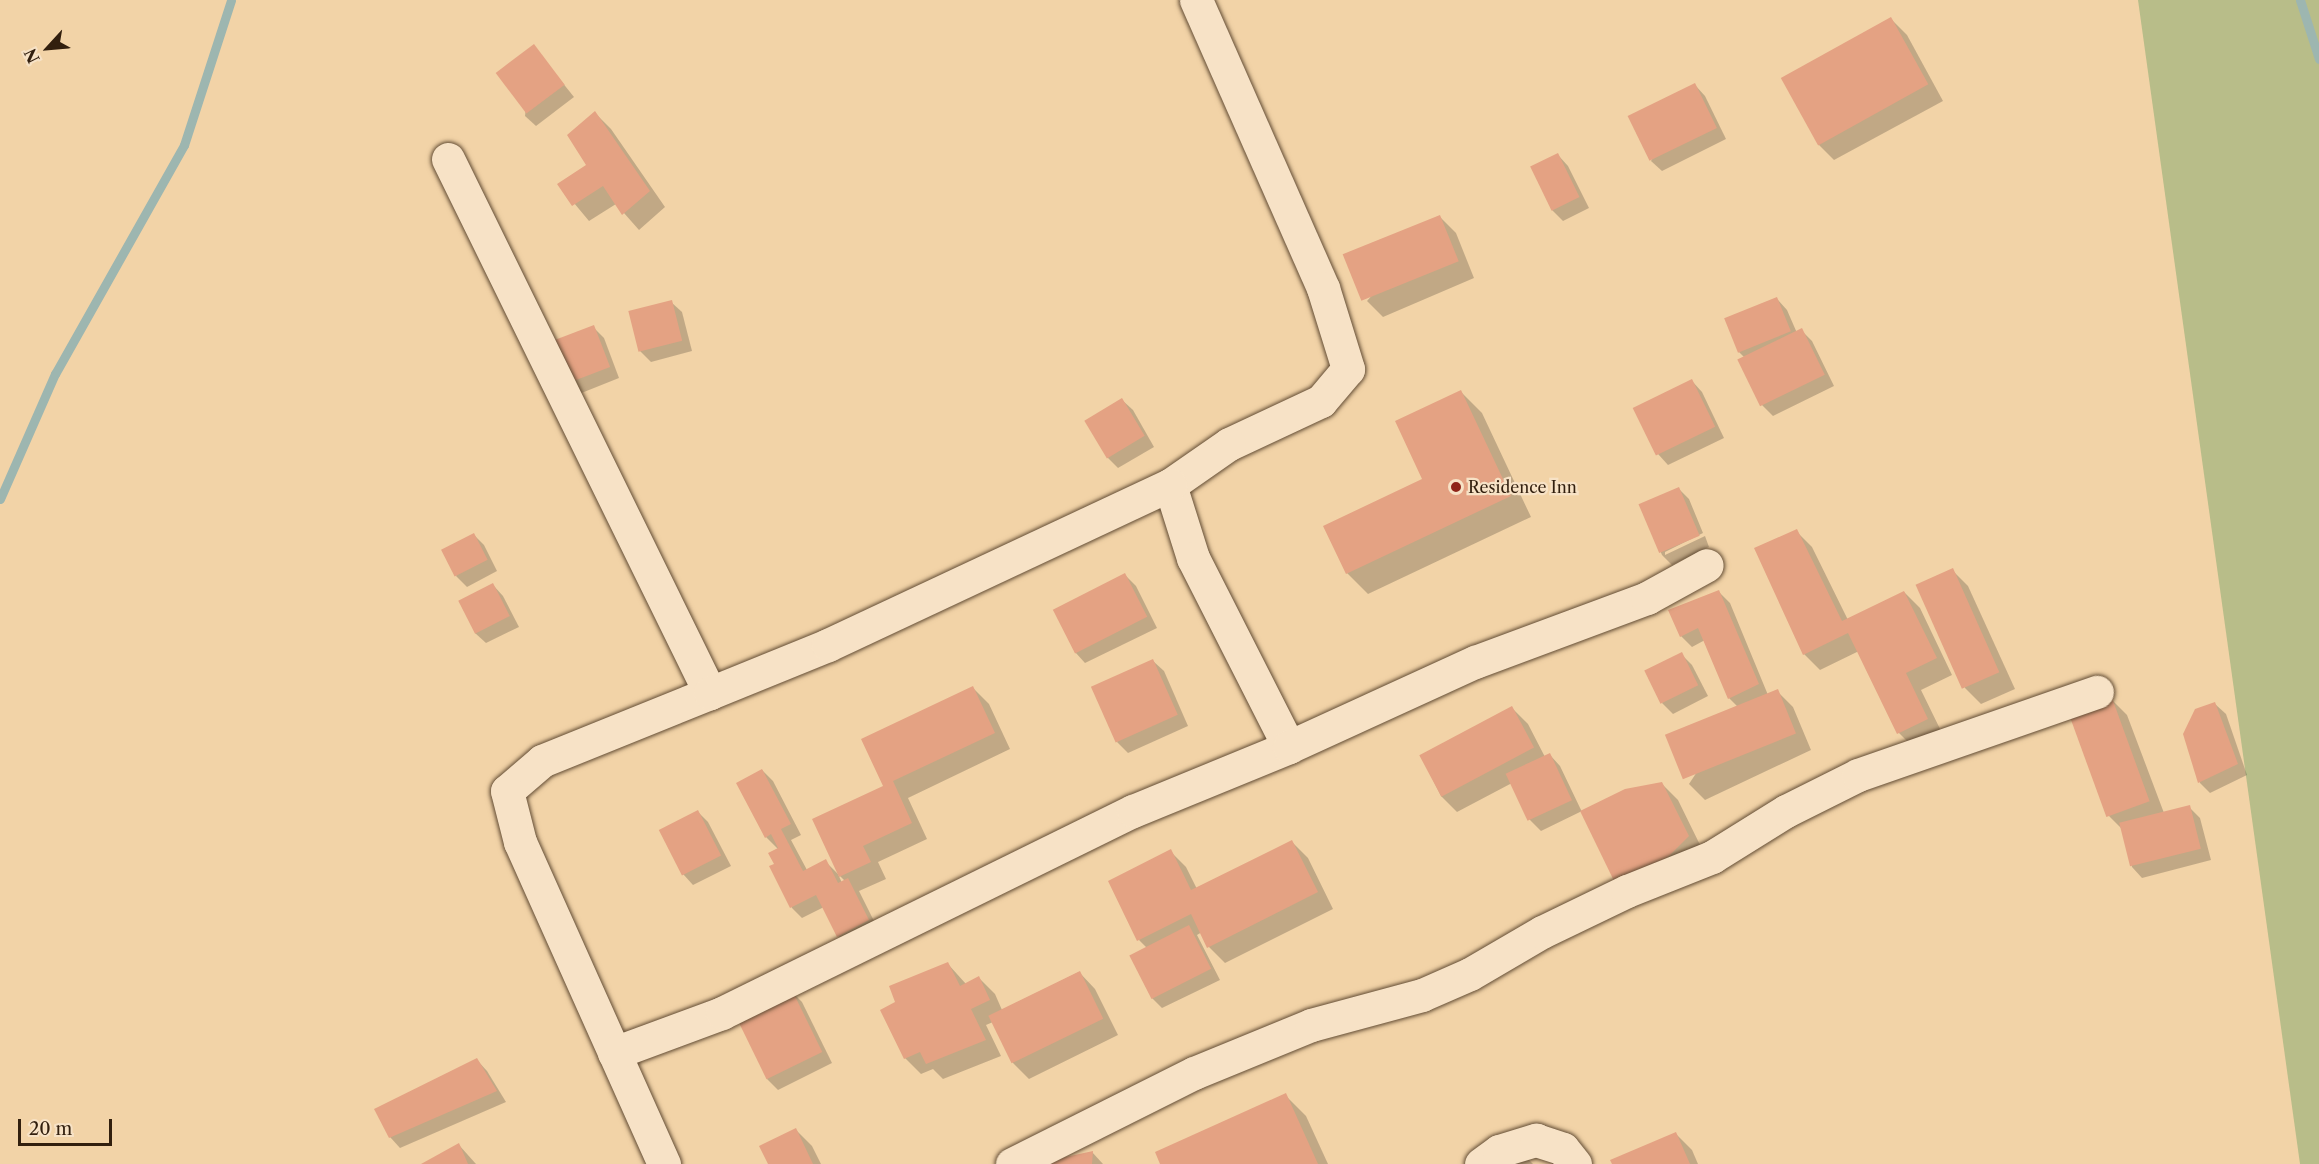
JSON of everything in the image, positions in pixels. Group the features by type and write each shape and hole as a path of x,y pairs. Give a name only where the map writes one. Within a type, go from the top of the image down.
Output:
{"street":[{"path":"664,1164 520,842 507,791 542,761 828,645 1170,484 1229,444 1321,401 1348,369 1323,288 1196,0"},
{"path":"448,159 710,693"},
{"path":"1170,484 1193,558 1289,747"},
{"path":"614,1053 722,1013 1133,811 1289,747 1475,663 1647,598 1707,565"},
{"path":"1012,1164 1194,1073 1311,1025 1422,994 1470,974 1553,927 1627,891 1712,857 1786,811 1858,775 2097,692"},
{"path":"1481,1164 1499,1151 1536,1140 1563,1149 1575,1164"}],"green space":[{"path":"2138,0 2319,0 2319,1164 2300,1164"}],"building":[{"path":"1891,17 1928,84 1818,145 1781,78"},
{"path":"534,44 565,85 526,114 496,73"},
{"path":"1695,83 1717,128 1650,161 1628,116"},
{"path":"595,111 650,191 622,215 603,186 572,206 557,184 586,165 567,135"},
{"path":"1558,153 1579,197 1552,211 1530,167"},
{"path":"1440,215 1459,261 1361,301 1343,254"},
{"path":"1777,297 1791,331 1738,353 1724,318"},
{"path":"672,300 682,341 638,352 628,311"},
{"path":"594,325 610,367 566,384 550,342"},
{"path":"1802,328 1825,375 1760,406 1737,360"},
{"path":"1692,379 1715,427 1656,456 1633,408"},
{"name":"Residence Inn","path":"1461,390 1511,496 1346,574 1323,526 1422,479 1395,421"},
{"path":"1122,398 1145,436 1107,458 1084,421"},
{"path":"1679,487 1700,536 1659,553 1638,504"},
{"path":"1797,529 1842,621 1904,591 1937,658 1906,673 1928,719 1897,734 1848,633 1803,655 1754,548"},
{"path":"474,533 488,560 455,577 441,550"},
{"path":"1953,568 1999,672 1962,689 1916,585"},
{"path":"1125,573 1147,617 1075,653 1053,610"},
{"path":"493,583 510,616 475,634 458,601"},
{"path":"1719,590 1759,684 1728,699 1698,628 1680,637 1668,610"},
{"path":"1682,652 1698,685 1660,704 1644,670"},
{"path":"1153,659 1178,715 1116,742 1091,687"},
{"path":"973,686 995,733 893,781 912,823 863,846 871,862 839,877 812,819 883,786 861,739"},
{"path":"1778,689 1796,734 1683,779 1665,735"},
{"path":"2112,698 2150,801 2106,817 2069,714"},
{"path":"2215,702 2238,764 2198,783 2183,734 2195,709"},
{"path":"1512,706 1534,747 1441,797 1419,755"},
{"path":"1550,753 1572,800 1528,821 1506,774"},
{"path":"762,769 791,824 781,829 803,871 826,859 838,883 848,878 869,920 837,937 816,895 790,908 769,866 774,864 768,853 778,848 771,834 765,838 736,783"},
{"path":"1662,782 1689,836 1665,860 1615,883 1580,811 1625,789"},
{"path":"2190,805 2201,849 2130,866 2119,823"},
{"path":"698,810 721,855 682,875 659,830"},
{"path":"1292,840 1318,892 1207,948 1191,914 1137,941 1108,881 1171,849 1191,890"},
{"path":"1189,925 1211,969 1152,999 1129,955"},
{"path":"948,962 960,986 979,976 990,1000 971,1009 986,1040 926,1064 920,1052 904,1059 880,1010 895,1002 889,986"},
{"path":"1080,971 1103,1019 1012,1063 988,1016"},
{"path":"792,990 822,1052 767,1079 736,1017"},
{"path":"477,1058 497,1091 389,1138 374,1109"},
{"path":"1286,1093 1318,1164 1160,1164 1155,1152"},
{"path":"796,1128 813,1164 768,1164 759,1146"},
{"path":"1676,1132 1690,1164 1612,1164 1610,1160"},
{"path":"459,1143 468,1164 421,1164"},
{"path":"1093,1151 1092,1164 1050,1164 1061,1158"}],"waterway":[{"path":"0,499 55,374 184,145 231,0"},
{"path":"2300,0 2319,59"}],"place":[{"name":"Residence Inn","path":"1456,487"}]}
